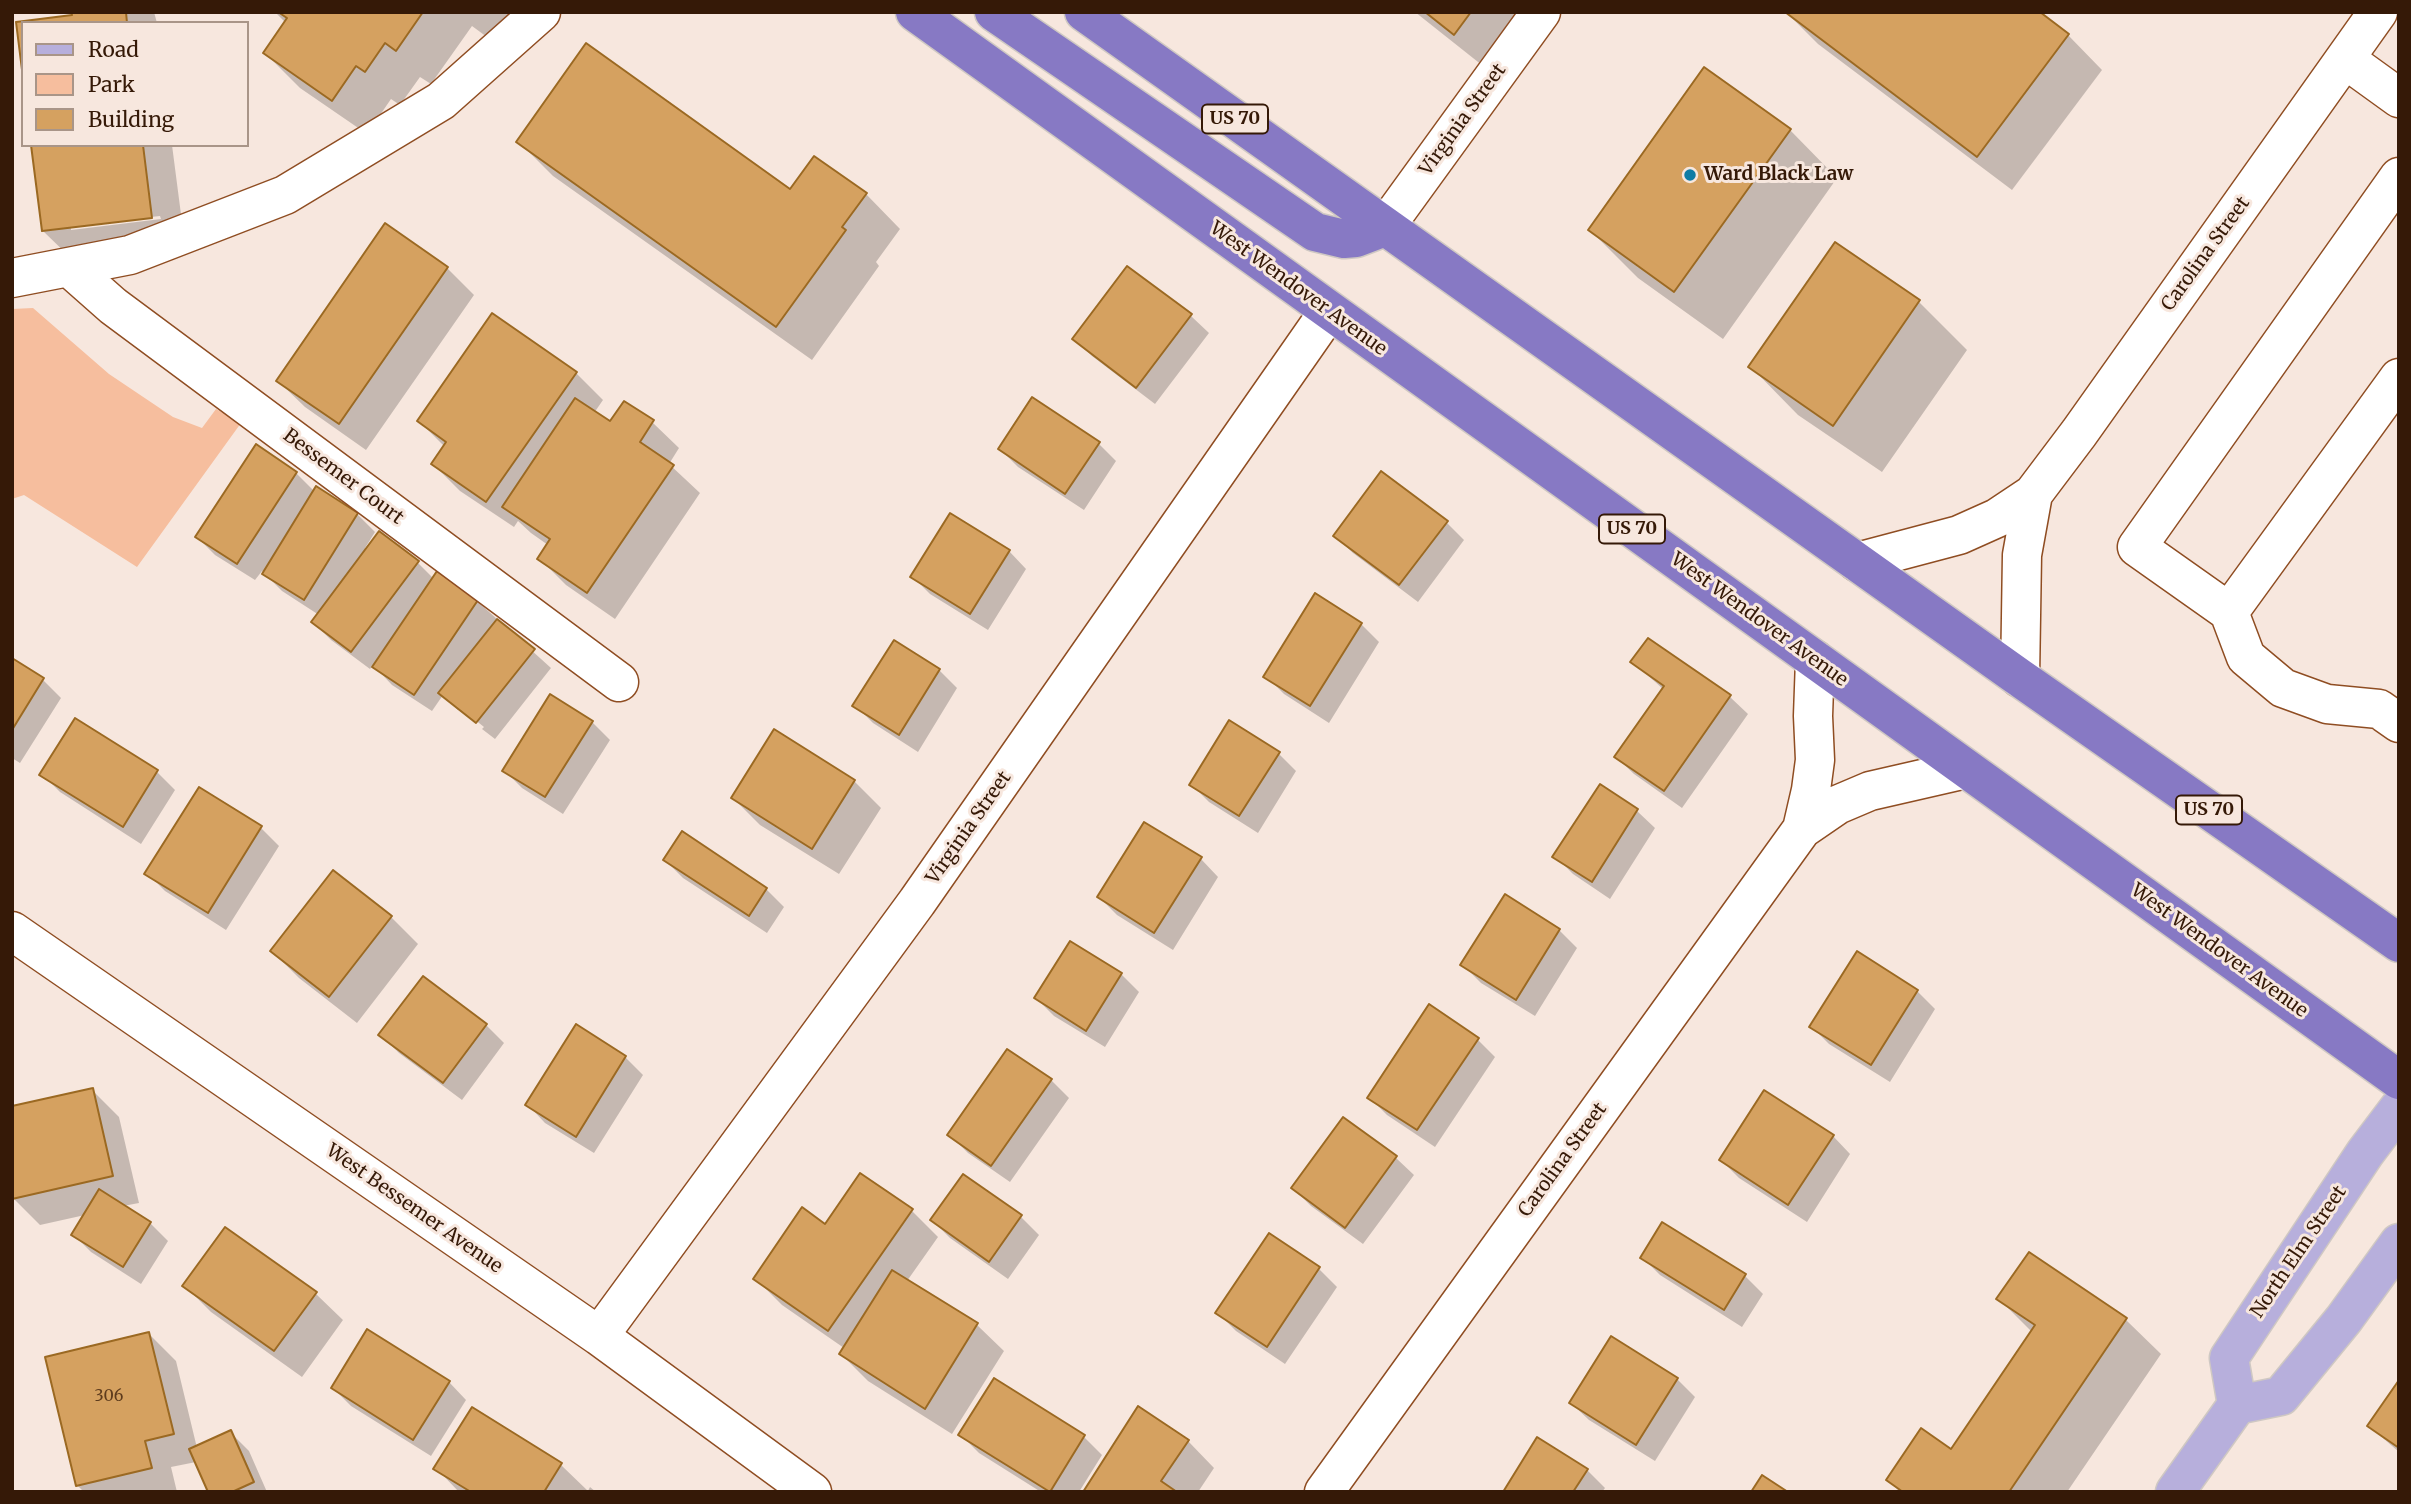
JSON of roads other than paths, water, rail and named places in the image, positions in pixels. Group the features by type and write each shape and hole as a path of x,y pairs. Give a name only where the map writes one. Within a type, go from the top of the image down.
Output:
{"highway":[{"name":"West Wendover Avenue","path":"915,12 2399,1080"},
{"path":"994,12 1315,232 1356,238 1385,227"},
{"name":"US 70","path":"1084,12 2020,678 2399,943"}],"main road":[{"name":"North Elm Street","path":"2237,1405 2229,1359 2365,1153 2399,1108"},
{"path":"2175,1492 2237,1405 2281,1396 2344,1320 2399,1243"}],"street":[{"path":"12,278 130,255 285,195 440,101 541,12"},
{"name":"Virginia Street","path":"1385,227 1541,12"},
{"name":"Carolina Street","path":"1857,562 1959,535 1997,518 2033,494 2378,12"},
{"path":"2345,59 2399,98"},
{"path":"2399,177 2137,547 2229,612 2246,657 2283,688 2327,704 2379,709 2399,723"},
{"name":"Bessemer Court","path":"70,268 113,306 619,682"},
{"name":"Virginia Street","path":"599,1336 917,902 1329,311"},
{"path":"2229,612 2399,378"},
{"name":"Carolina Street","path":"2020,678 2022,555 2033,494"},
{"name":"Carolina Street","path":"1802,829 1815,760 1815,660"},
{"name":"Carolina Street","path":"1324,1492 1802,829 1837,805 1870,791 1966,769"},
{"name":"West Bessemer Avenue","path":"12,931 599,1336 812,1492"}],"place":[{"name":"Ward Black Law","path":"1690,175"}]}
